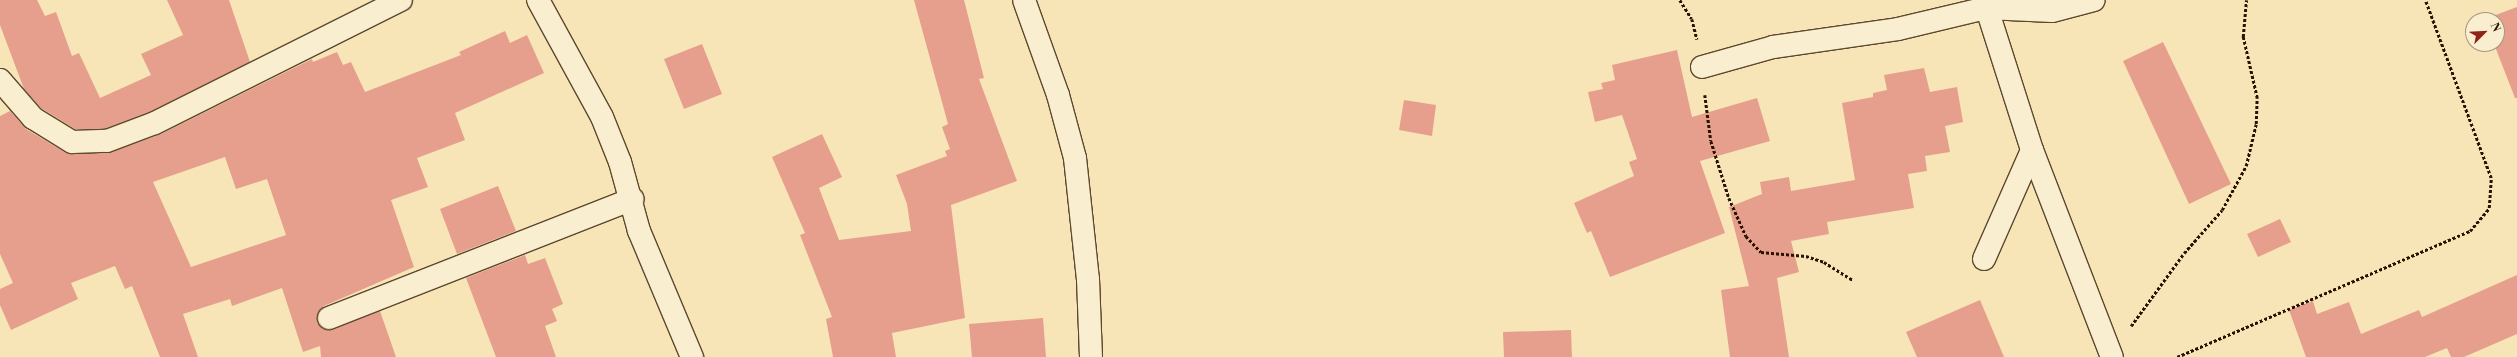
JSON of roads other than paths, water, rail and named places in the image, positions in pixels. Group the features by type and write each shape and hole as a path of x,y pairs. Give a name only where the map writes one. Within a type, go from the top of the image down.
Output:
{"street":[{"path":"0,80 33,118 72,142 107,141 154,123 402,0"},
{"path":"538,0 602,117 632,199 639,231 692,357"},
{"path":"1024,0 1056,87 1074,158 1088,279 1091,357"},
{"path":"1702,67 1773,47 1898,29 1985,4 2052,11 2094,0"},
{"path":"1985,4 2032,150 2112,357"},
{"path":"1984,259 2032,150"},
{"path":"329,318 632,199"}]}
